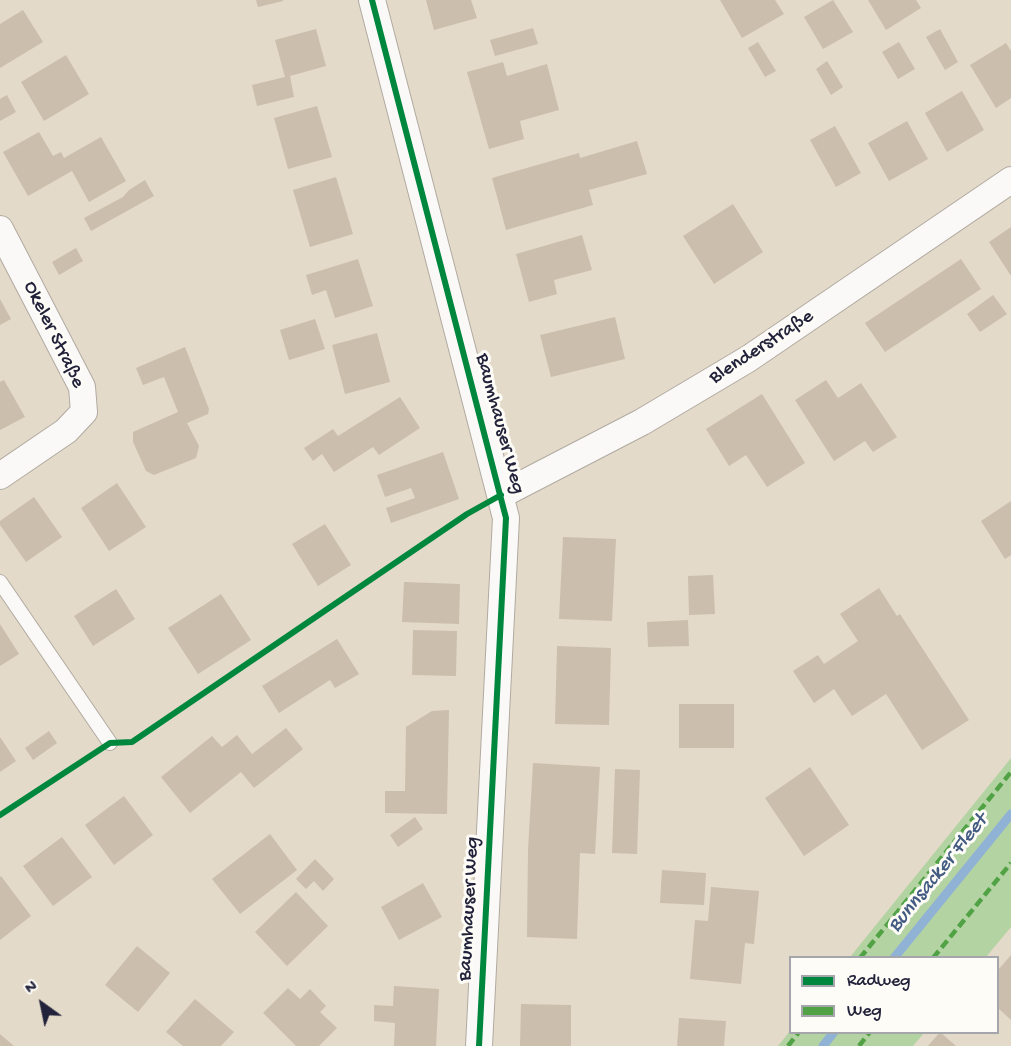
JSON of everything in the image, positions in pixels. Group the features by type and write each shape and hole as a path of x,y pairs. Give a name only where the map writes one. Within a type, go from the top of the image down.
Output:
{"street":[{"name":"Baumhauser Weg","path":"372,0 506,518 479,1046"},
{"name":"Blenderstraße","path":"501,495 642,422 748,359 1011,180"},
{"name":"Okeler Straße","path":"0,230 82,387 84,412 66,431 0,476"}],"lane":[{"path":"0,582 110,743"}],"green space":[{"path":"1011,758 1011,927 987,956 851,956"},
{"path":"789,1032 923,1034 913,1046 778,1046"}],"building":[{"path":"256,0 283,0 283,1 258,7"},
{"path":"426,0 471,0 477,18 434,30"},
{"path":"720,0 775,0 784,14 742,38"},
{"path":"833,0 853,32 823,49 804,17"},
{"path":"868,0 916,0 921,8 886,30"},
{"path":"23,10 43,42 0,68 0,24"},
{"path":"533,28 538,44 495,56 490,40"},
{"path":"316,29 326,66 290,76 294,97 257,106 252,85 285,77 275,40"},
{"path":"940,29 958,62 945,70 926,37"},
{"path":"758,42 776,71 765,77 748,48"},
{"path":"899,42 915,69 898,79 882,52"},
{"path":"1006,43 1011,51 1011,98 996,108 970,65"},
{"path":"66,55 89,94 44,121 21,82"},
{"path":"827,61 843,87 831,95 816,69"},
{"path":"503,62 507,76 547,64 559,110 520,121 524,139 489,149 467,72"},
{"path":"962,91 984,130 947,152 925,113"},
{"path":"7,95 16,112 0,121 0,99"},
{"path":"317,106 332,157 288,169 274,118"},
{"path":"907,121 928,159 889,181 868,143"},
{"path":"835,126 861,173 836,187 810,140"},
{"path":"39,132 53,156 61,152 64,158 101,137 126,181 89,202 72,171 28,196 3,152"},
{"path":"637,141 647,174 589,190 593,205 506,230 492,178 579,153 580,158"},
{"path":"336,177 353,234 310,247 293,190"},
{"path":"145,180 154,196 91,231 84,218 123,197 129,190"},
{"path":"733,204 763,252 714,284 683,236"},
{"path":"1011,227 1011,276 989,242"},
{"path":"582,235 592,270 554,280 557,294 529,302 516,254"},
{"path":"76,248 83,261 59,275 52,262"},
{"path":"358,259 373,306 335,318 326,290 312,295 306,275"},
{"path":"961,259 981,289 885,352 865,323"},
{"path":"993,295 1007,314 980,332 967,314"},
{"path":"0,299 11,319 0,325"},
{"path":"615,317 625,359 551,377 540,335"},
{"path":"315,319 325,349 289,360 280,330"},
{"path":"377,333 390,382 345,394 332,345"},
{"path":"185,347 209,409 208,414 187,423 199,446 196,458 154,475 146,471 133,442 133,432 178,412 164,377 143,385 136,368"},
{"path":"4,380 25,417 0,430 0,382"},
{"path":"826,380 838,398 861,383 897,437 873,452 865,441 834,461 795,400"},
{"path":"762,394 805,463 767,487 746,455 729,466 706,429"},
{"path":"400,397 420,428 379,455 373,447 334,472 322,454 313,461 304,448 333,429 338,436"},
{"path":"443,452 459,499 391,523 386,508 415,498 411,488 385,497 377,475"},
{"path":"117,483 146,527 109,551 81,508"},
{"path":"34,497 62,537 26,562 0,525 0,521"},
{"path":"1011,501 1011,555 1005,559 981,521"},
{"path":"325,524 351,565 318,586 292,544"},
{"path":"563,537 616,539 612,621 559,619"},
{"path":"713,575 715,614 689,615 688,576"},
{"path":"404,582 460,584 459,624 402,622"},
{"path":"879,588 897,616 900,614 969,720 922,750 886,694 852,716 834,689 814,703 793,671 818,655 824,664 858,641 840,614"},
{"path":"116,589 135,619 93,646 74,616"},
{"path":"221,594 251,640 198,674 168,628"},
{"path":"688,620 689,646 648,647 647,622"},
{"path":"0,624 19,654 0,666"},
{"path":"413,630 457,631 456,676 412,675"},
{"path":"337,639 359,674 335,688 330,680 279,713 262,686"},
{"path":"557,646 611,648 609,725 555,724"},
{"path":"679,704 734,704 734,748 679,748"},
{"path":"449,710 447,814 385,813 385,791 405,791 406,727 432,711"},
{"path":"286,728 303,749 254,788 241,772 190,813 161,777 212,736 222,747 237,735 252,754"},
{"path":"49,731 57,743 33,760 25,748"},
{"path":"0,737 16,761 0,772"},
{"path":"533,763 600,767 595,854 580,853 577,939 527,937 528,850"},
{"path":"810,767 849,825 804,856 765,798"},
{"path":"615,769 640,770 637,854 612,853"},
{"path":"124,796 153,835 114,865 85,825"},
{"path":"415,817 423,829 398,847 390,835"},
{"path":"270,834 297,870 240,914 212,879"},
{"path":"62,837 92,877 53,906 23,866"},
{"path":"315,859 334,879 323,891 314,881 306,889 296,879"},
{"path":"662,870 706,873 704,905 660,903"},
{"path":"0,877 31,916 0,940"},
{"path":"423,883 442,917 399,940 381,907"},
{"path":"711,887 759,891 754,944 745,943 741,984 690,979 695,920 708,921"},
{"path":"296,892 328,926 287,966 255,932"},
{"path":"137,946 170,973 138,1012 105,985"},
{"path":"1011,955 1011,1020 999,1009 999,969"},
{"path":"394,986 439,989 436,1046 394,1046 395,1023 374,1021 374,1005 393,1006"},
{"path":"288,988 300,999 310,989 326,1006 320,1012 337,1028 319,1046 296,1046 263,1013"},
{"path":"195,999 234,1032 221,1046 183,1046 166,1032"},
{"path":"521,1004 571,1005 571,1046 520,1046"},
{"path":"679,1018 726,1021 724,1046 677,1046"},
{"path":"0,1034 14,1046 0,1046"},
{"path":"938,1034 942,1034 956,1046 928,1046"}],"waterway":[{"name":"Bunnsacker Fleet","path":"896,956 1011,814"},
{"name":"Bunnsacker Fleet","path":"823,1046 832,1034"}],"marked path":[{"path":"862,956 1011,772"},
{"path":"935,956 1011,863"},
{"path":"788,1046 797,1034"},
{"path":"859,1046 868,1034"}],"cycle path":[{"path":"372,0 506,518 479,1046"},
{"path":"0,815 110,743 132,742 467,514 501,495"}]}
